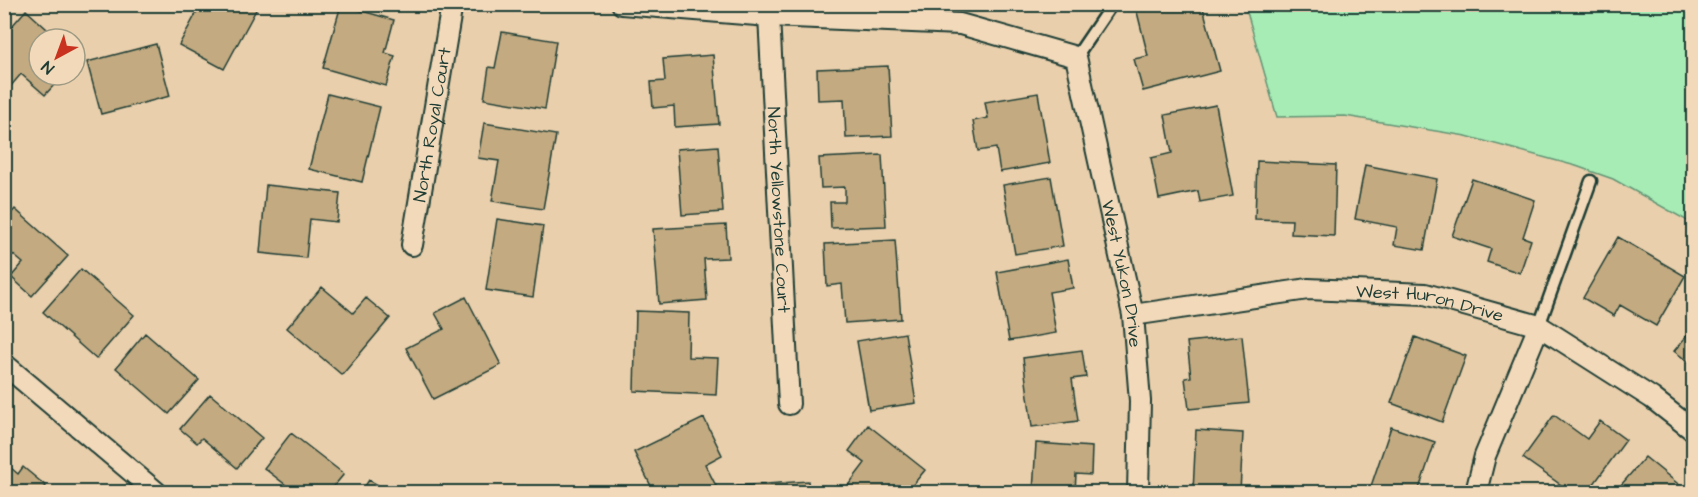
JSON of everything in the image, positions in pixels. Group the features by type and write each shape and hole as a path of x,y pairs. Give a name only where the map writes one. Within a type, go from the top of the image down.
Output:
{"street":[{"name":"North Royal Court","path":"412,245 452,4"},
{"path":"622,4 769,16 960,24 1076,57"},
{"name":"North Yellowstone Court","path":"769,16 789,404"},
{"name":"West Yukon Drive","path":"1076,57 1133,315 1140,401 1138,492"},
{"name":"West Huron Drive","path":"1133,315 1308,289 1425,294 1539,326 1652,398 1694,431"},
{"path":"1476,492 1485,456 1539,326"},
{"path":"4,364 156,492"}],"lane":[{"path":"1076,57 1112,4"},
{"path":"1539,326 1591,181"}],"green space":[{"path":"1245,5 1693,5 1693,224 1613,179 1576,166 1466,136 1345,116 1277,117"}],"building":[{"path":"187,4 252,4 257,8 224,69 179,45 198,10"},
{"path":"1135,4 1202,4 1220,71 1143,91 1134,59 1148,56"},
{"path":"341,5 394,20 385,53 395,56 386,86 323,68"},
{"path":"26,10 45,27 27,27 27,79 21,74 10,87 4,82 4,35"},
{"path":"502,32 556,41 545,109 484,99 489,67 495,68"},
{"path":"156,44 170,96 101,114 87,62"},
{"path":"713,55 719,124 675,127 674,106 653,108 651,82 665,81 663,59"},
{"path":"888,66 892,136 846,138 844,99 818,100 817,69"},
{"path":"36,87 52,87 45,95"},
{"path":"1038,93 1050,163 1000,172 996,148 978,151 973,121 988,118 985,102"},
{"path":"328,94 380,107 362,182 309,169"},
{"path":"1216,105 1233,196 1200,202 1198,191 1159,199 1151,158 1172,153 1165,115"},
{"path":"484,123 556,135 543,209 492,201 499,161 478,158"},
{"path":"718,146 723,212 682,215 677,149"},
{"path":"882,155 886,226 831,228 830,202 845,202 845,187 821,188 819,158"},
{"path":"1257,161 1336,165 1334,236 1291,234 1292,220 1255,219"},
{"path":"1365,165 1437,179 1424,250 1394,245 1397,227 1355,219"},
{"path":"1051,177 1063,246 1015,254 1003,185"},
{"path":"1472,179 1535,200 1523,237 1531,240 1520,273 1487,262 1491,249 1452,236"},
{"path":"266,185 340,193 337,222 310,219 306,258 260,253"},
{"path":"15,209 68,256 32,296 11,277 23,263 11,253 4,260 4,221"},
{"path":"497,219 543,226 533,297 486,290"},
{"path":"726,225 728,258 704,259 707,300 659,304 653,229"},
{"path":"1618,237 1685,276 1656,326 1620,305 1614,316 1583,298"},
{"path":"895,240 901,319 845,323 842,284 827,286 825,244"},
{"path":"1068,259 1073,288 1049,292 1056,333 1009,341 997,272"},
{"path":"81,269 134,315 96,359 43,312"},
{"path":"322,287 353,313 366,298 390,318 342,375 287,328"},
{"path":"466,297 501,365 433,399 406,348 444,329 435,313"},
{"path":"636,311 689,313 688,357 718,358 716,395 634,391"},
{"path":"1694,327 1694,366 1674,351"},
{"path":"145,333 199,380 169,414 116,368"},
{"path":"905,333 916,403 869,410 857,341"},
{"path":"1242,336 1249,403 1189,409 1185,378 1191,377 1187,342"},
{"path":"1415,337 1466,356 1442,422 1391,403"},
{"path":"1082,350 1086,377 1072,379 1078,421 1032,427 1023,358"},
{"path":"210,394 262,438 237,468 202,438 197,443 180,429"},
{"path":"1554,415 1587,439 1600,421 1626,440 1588,492 1571,492 1523,458"},
{"path":"704,418 722,455 705,464 716,486 703,492 654,492 634,452"},
{"path":"868,425 925,470 907,492 843,492 865,463 849,451"},
{"path":"1391,427 1435,442 1418,492 1369,492"},
{"path":"1196,430 1243,433 1240,492 1193,492"},
{"path":"291,433 344,474 329,492 295,492 264,468"},
{"path":"1036,443 1092,447 1091,475 1076,474 1075,492 1033,492"},
{"path":"1645,457 1688,492 1615,492"},
{"path":"4,462 18,474 23,467 46,486 40,492 4,492"},
{"path":"369,480 390,492 361,492"},
{"path":"808,481 809,492 738,492 737,486"}]}
